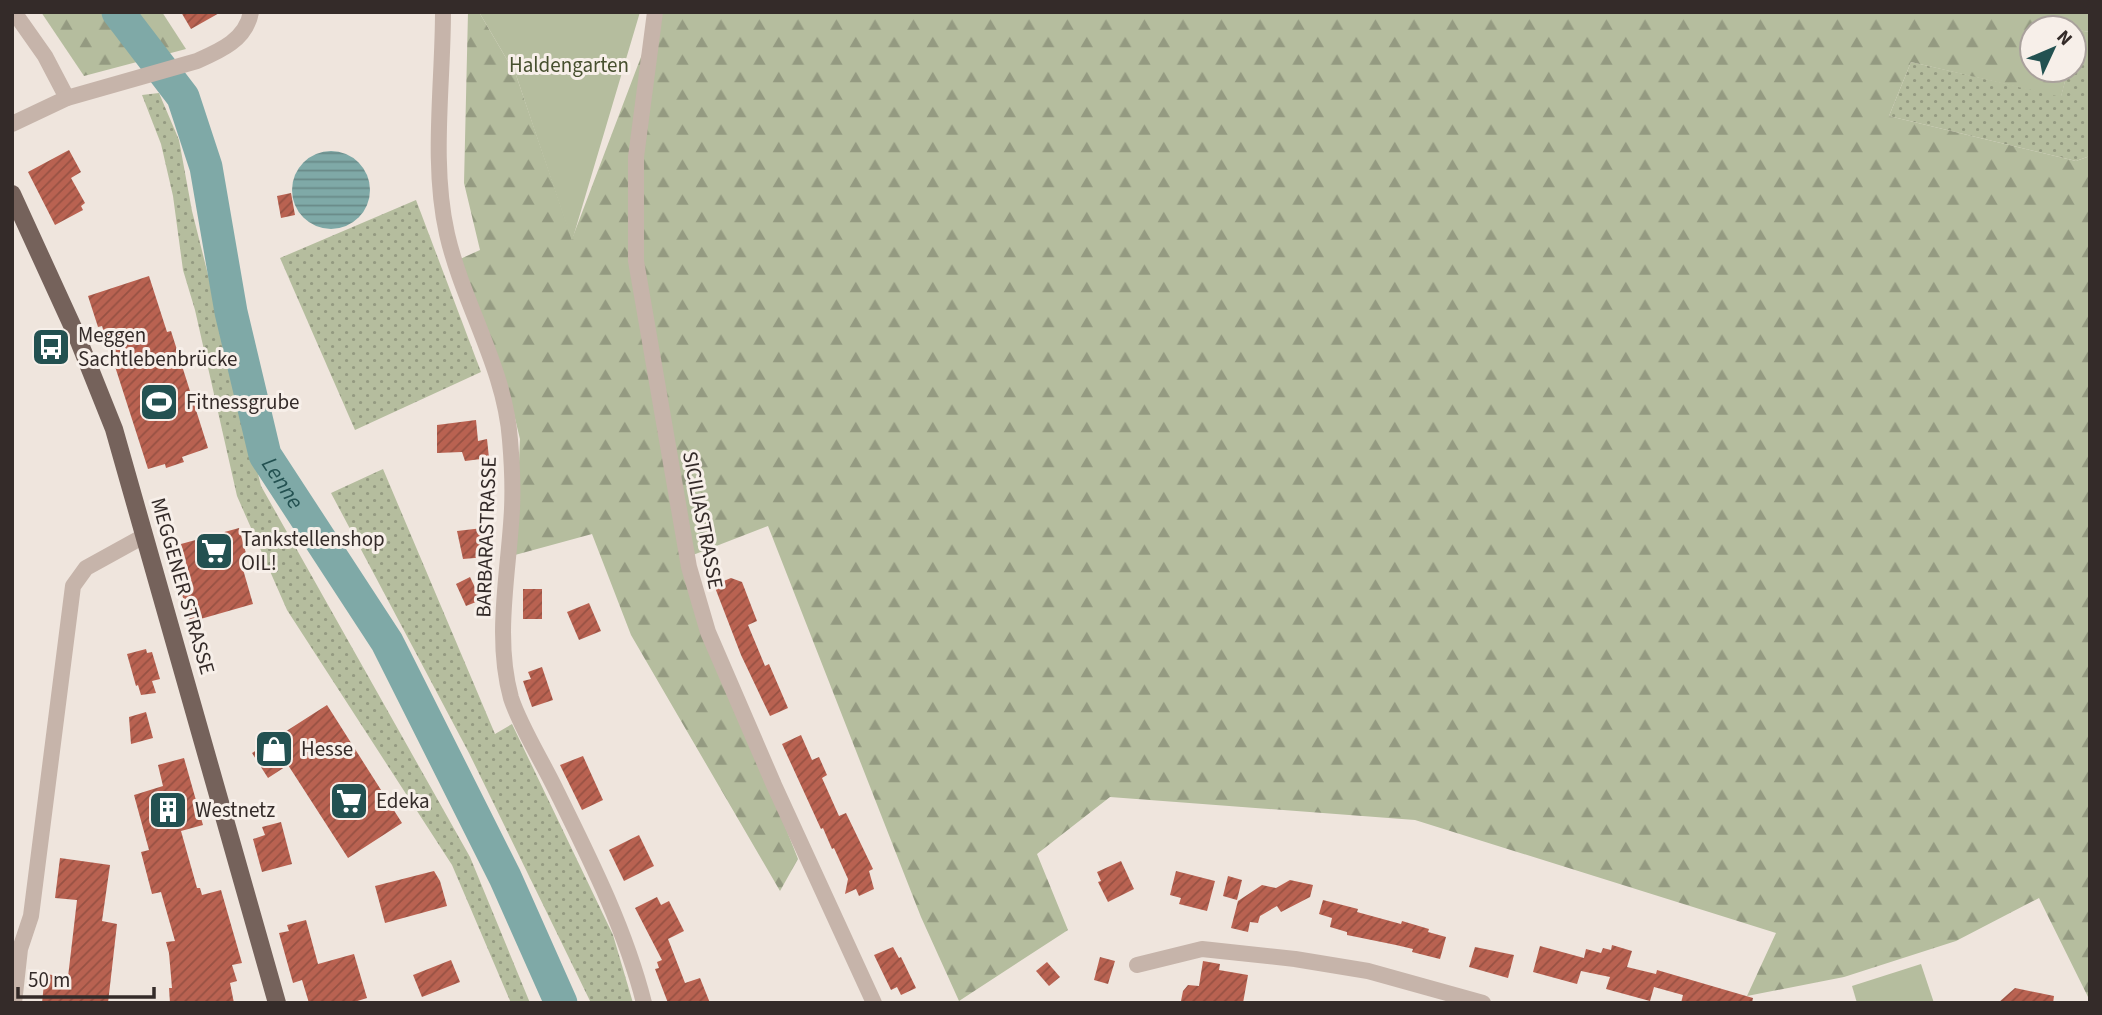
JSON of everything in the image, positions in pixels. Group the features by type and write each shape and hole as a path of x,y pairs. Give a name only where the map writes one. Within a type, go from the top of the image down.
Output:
{"main road":[{"name":"MEGGENER STRASSE","path":"12,194 92,371 121,452 277,1003"}],"street":[{"path":"14,12 44,56 67,98"},
{"path":"12,124 87,91 217,53 239,36 248,25 251,12"},
{"name":"BARBARASTRASSE","path":"443,12 440,175 443,215 455,260 505,406 510,439 512,507 503,631 506,679 513,702 624,938 644,1003"},
{"name":"SICILIASTRASSE","path":"654,12 636,157 636,261 689,567 708,632 873,1003"},
{"path":"14,1003 20,949 32,916 74,586 86,568 144,536"},
{"path":"1137,965 1202,949 1295,959 1368,971 1483,1003"}],"green space":[{"path":"41,12 162,12 186,49 84,76"},
{"path":"468,12 479,12 516,75 572,239 658,12 2090,12 2090,32 2088,14 2018,14 2018,84 2064,84 2061,97 1911,62 1889,116 2076,161 2090,156 2090,1001 2039,898 1956,941 1844,977 1747,996 1776,933 1415,820 1110,797 1037,854 1068,930 959,1001 921,917 768,526 680,560 798,859 780,891 631,635 592,534 515,555 520,439 512,406 458,260 480,250 464,183"},
{"name":"Haldengarten","path":"479,12 640,12 572,241 516,75"},
{"path":"2090,32 2090,156 2076,161 1889,116 1911,62 2061,96 2064,84 2088,84"},
{"path":"159,93 179,140 192,211 261,486 470,857 530,1003 511,1003 452,865 287,610 237,496 195,310 183,270 173,196 161,144 142,95"},
{"path":"416,200 481,372 355,430 280,258"},
{"path":"383,469 495,734 512,724 613,935 633,1003 591,1003 469,753 331,493"},
{"path":"1921,964 1934,1003 1857,1003 1852,986"}],"water":[{"path":"331,151 346,154 359,162 367,175 370,190 367,205 359,218 346,226 331,229 316,226 303,218 295,205 292,190 295,175 303,162 316,154"}],"building":[{"path":"181,12 221,12 191,29"},
{"path":"69,150 81,172 71,178 85,203 81,206 83,210 55,225 28,172"},
{"path":"291,193 295,215 281,218 277,196"},
{"name":"Fitnessgrube","path":"149,276 167,332 171,331 208,448 182,457 184,462 166,468 165,464 148,469 102,326 98,327 88,296"},
{"path":"476,420 478,441 487,439 489,458 465,461 462,452 437,453 437,425"},
{"path":"239,528 247,557 240,559 253,604 190,622 177,577 189,574 181,544"},
{"path":"483,528 486,557 463,559 457,531"},
{"path":"470,577 481,600 466,606 456,584"},
{"path":"731,578 742,582 757,621 748,625 765,666 769,664 788,708 770,716 741,655 714,585"},
{"path":"523,589 542,589 542,619 523,619"},
{"path":"589,603 601,631 579,640 567,612"},
{"path":"146,649 147,653 152,652 160,679 152,681 156,693 141,695 127,654"},
{"path":"542,667 553,700 532,707 523,681 531,679 528,672"},
{"name":"Edeka","path":"327,705 402,823 348,858 288,765 268,778 252,753"},
{"path":"146,712 153,738 131,744 129,717"},
{"path":"801,735 812,760 819,757 827,775 822,778 839,816 846,813 873,869 869,871 874,889 859,896 856,889 845,894 848,879 834,848 832,849 823,828 821,829 782,744"},
{"path":"583,756 603,800 582,810 560,765"},
{"path":"184,758 203,825 181,831 197,888 200,888 202,895 221,890 242,963 232,965 237,981 230,983 234,1003 170,1003 169,988 172,988 166,942 175,941 161,892 152,894 141,852 149,850 134,795 163,786 158,765"},
{"path":"281,822 292,864 262,872 253,839 265,835 262,827"},
{"path":"639,835 654,866 624,881 609,850"},
{"path":"60,858 110,865 102,921 117,924 108,1003 42,1003 45,974 68,977 77,900 55,898"},
{"path":"1121,861 1134,889 1108,902 1098,882 1101,881 1097,872"},
{"path":"434,871 440,881 447,906 385,923 375,886"},
{"path":"1176,871 1215,881 1207,911 1179,904 1181,898 1170,895"},
{"path":"1228,876 1242,880 1237,900 1223,896"},
{"path":"1290,880 1313,885 1310,897 1281,912 1277,906 1260,916 1258,923 1250,922 1248,932 1231,928 1238,901 1262,885 1276,888"},
{"path":"657,897 661,905 669,901 684,931 668,939 685,983 700,978 710,1003 668,1003 655,969 659,968 657,962 662,960 635,908"},
{"path":"1323,900 1358,909 1357,912 1429,929 1428,932 1446,937 1440,959 1412,952 1413,949 1347,935 1347,932 1330,927 1332,918 1319,914"},
{"path":"306,920 318,964 354,954 367,998 351,1003 309,1003 302,980 293,983 279,933 289,931 287,925"},
{"path":"1612,945 1632,951 1627,967 1656,974 1657,970 1753,998 1752,1003 1681,1003 1683,995 1654,987 1650,1001 1606,989 1610,977 1581,971 1577,984 1533,972 1540,946 1584,958 1586,949 1601,953 1603,948 1611,950"},
{"path":"893,947 916,988 901,995 897,987 891,990 874,955"},
{"path":"1475,947 1514,955 1508,978 1469,967"},
{"path":"1100,957 1115,961 1108,984 1094,980"},
{"path":"451,960 460,982 422,997 413,975"},
{"path":"1203,961 1220,964 1219,970 1248,975 1243,1003 1181,1001 1183,991 1188,985 1199,986"},
{"path":"1047,962 1060,977 1049,986 1036,971"},
{"path":"2015,988 2054,996 2053,1003 1998,1003"}],"waterway":[{"name":"Lenne","path":"118,12 183,97 206,167 231,312 265,455 387,642 505,877 561,1003"}],"place":[{"name":"Meggen Sachtlebenbrücke","path":"51,347"},
{"name":"Fitnessgrube","path":"159,402"},
{"name":"Tankstellenshop OIL!","path":"214,551"},
{"name":"Hesse","path":"274,749"},
{"name":"Edeka","path":"349,801"},
{"name":"Westnetz","path":"168,810"}]}
